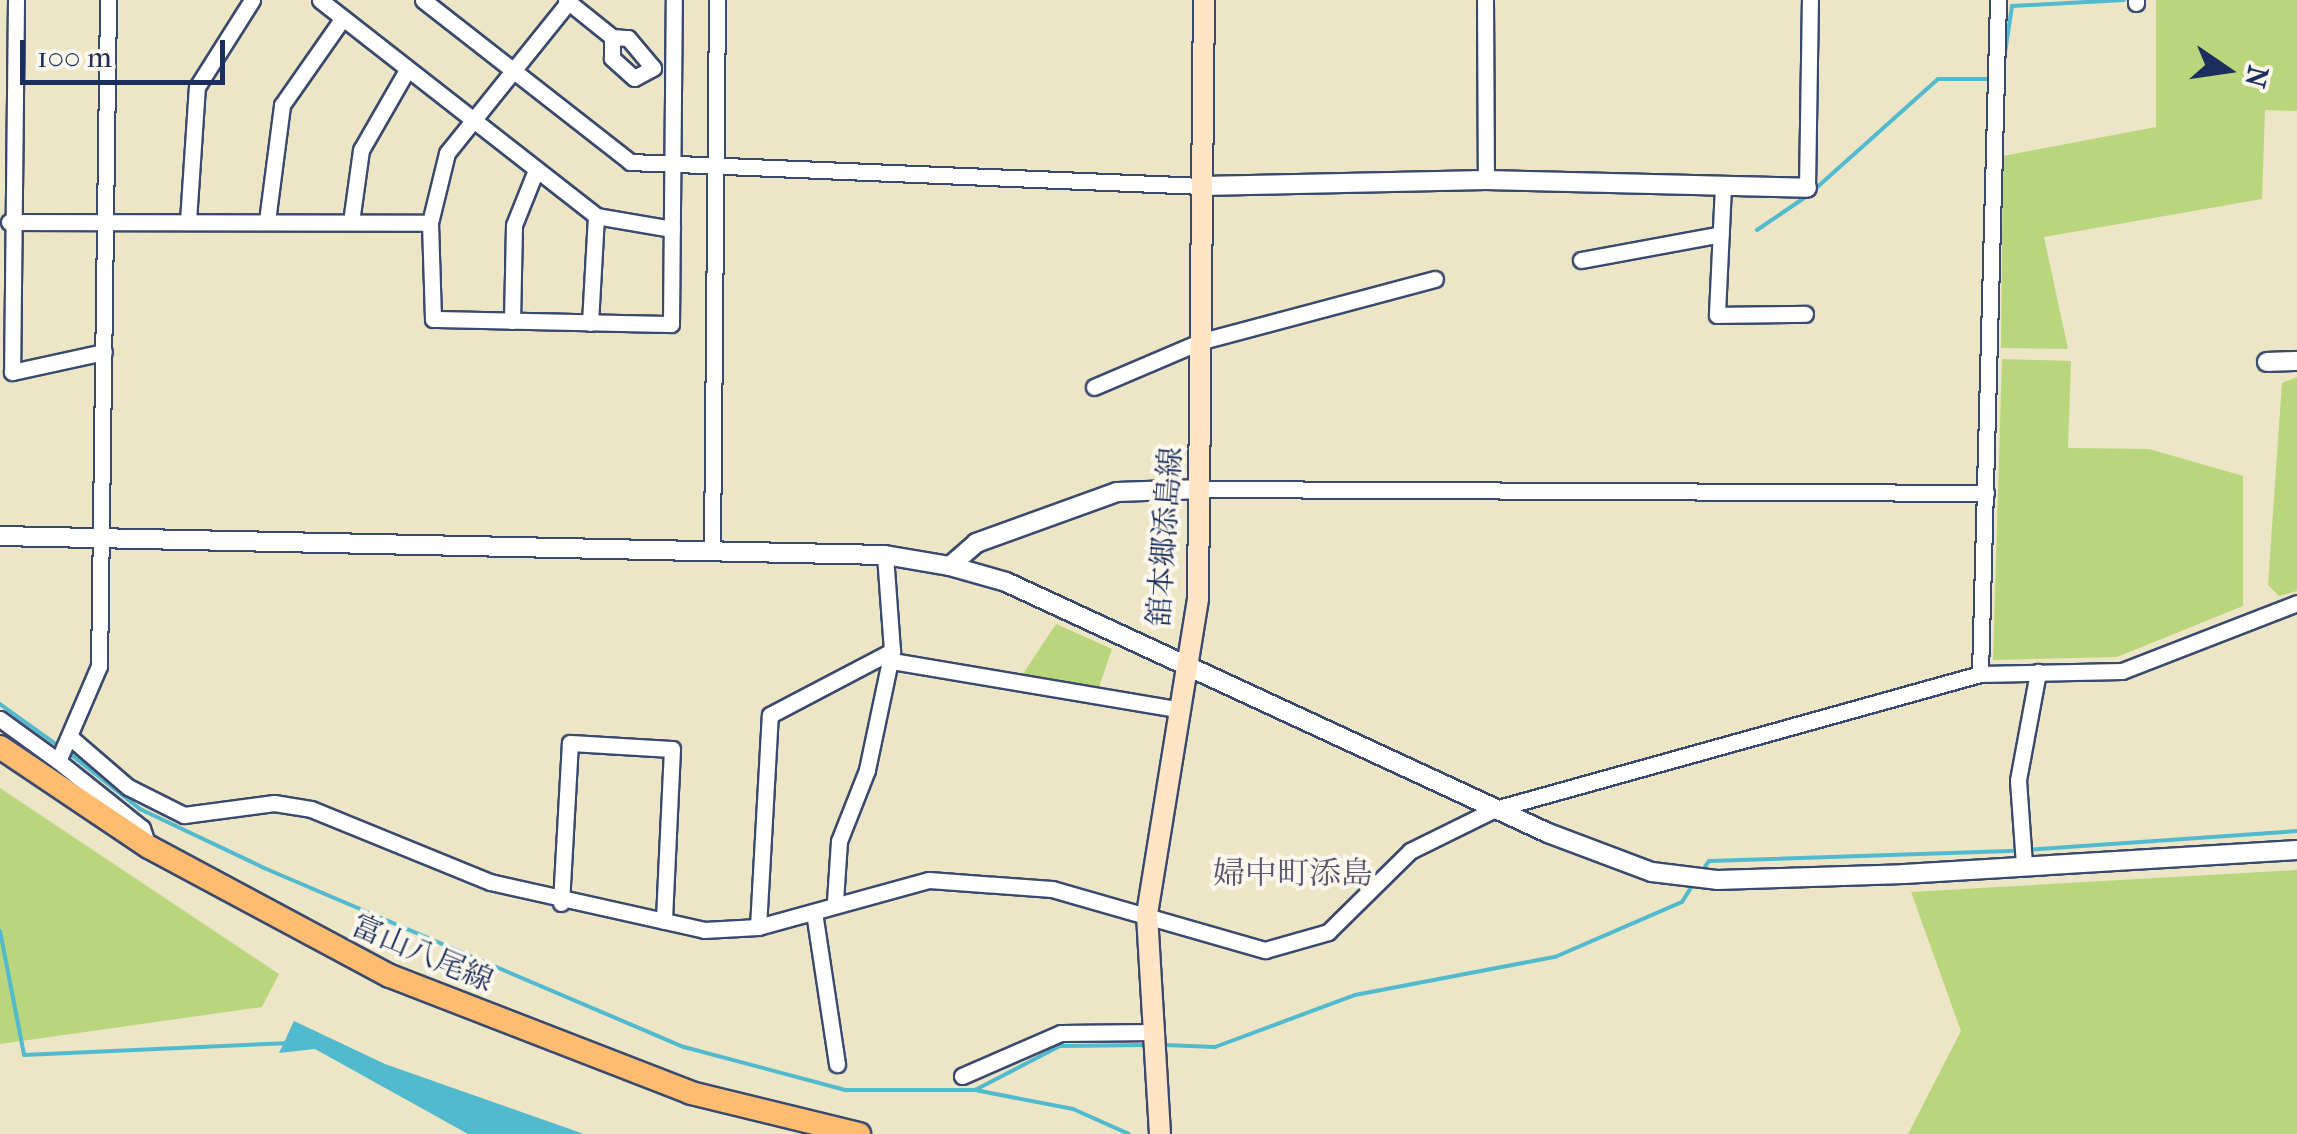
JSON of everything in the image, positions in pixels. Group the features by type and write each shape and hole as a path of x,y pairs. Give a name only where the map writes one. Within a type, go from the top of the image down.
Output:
{"main road":[{"name":"舘本郷添島線","path":"1164,1132 1147,914 1186,663 1202,489 1204,0"},
{"name":"富山八尾線","path":"0,747 149,847 390,976 691,1093 858,1134"}],"street":[{"path":"16,0 10,222 12,372 104,352"},
{"path":"65,750 99,666 108,0"},
{"path":"188,220 196,87 252,0"},
{"path":"320,0 596,216 672,229"},
{"path":"423,0 630,162 1202,186 1486,180 1807,188 1810,0"},
{"path":"653,68 628,38 612,37 568,1 447,153 430,223 433,320 671,324 674,0"},
{"path":"712,550 717,0"},
{"path":"1485,0 1486,180"},
{"path":"1980,674 1998,0"},
{"path":"266,222 282,105 343,18"},
{"path":"612,37 612,58 634,78 653,68 672,68"},
{"path":"351,222 361,150 407,70"},
{"path":"512,321 514,225 536,170"},
{"path":"1723,186 1717,315 1805,314"},
{"path":"590,323 596,216"},
{"path":"10,222 430,223"},
{"path":"1582,260 1721,234"},
{"path":"1094,388 1202,341 1435,279"},
{"path":"2267,362 2297,362"},
{"path":"950,566 976,543 1117,492 1202,489 1986,493"},
{"path":"0,536 102,543 886,555 950,566 1186,663 1495,809 1652,872 1718,880 2297,850"},
{"path":"835,900 839,841 892,656 886,555"},
{"path":"0,720 65,750 159,808 184,815 274,803 311,809 561,903 664,921 758,928 814,912 835,900 929,880 1052,889 1147,914 1240,949 1296,945 1328,932 1410,851 1495,809 1980,674 2122,671 2297,603"},
{"path":"758,928 770,715 892,656 1178,709"},
{"path":"2024,864 2018,780 2038,672"},
{"path":"561,903 570,743 672,749 664,921"},
{"path":"65,750 142,828 149,847"},
{"path":"814,912 837,1064"},
{"path":"962,1076 1061,1033 1154,1032"}],"green space":[{"path":"2156,0 2297,0 2297,111 2265,110 2262,199 2044,237 2068,349 2001,348 2003,156 2156,127"},
{"path":"2002,359 2071,361 2068,448 2149,449 2243,476 2243,606 2117,657 1993,660"},
{"path":"2297,377 2297,591 2279,596 2268,585 2282,383"},
{"path":"1056,624 1112,649 1098,690 1021,677"},
{"path":"0,788 279,974 262,1007 0,1044"},
{"path":"2297,870 2297,1134 1908,1134 1961,1031 1911,892"}],"water":[{"path":"294,1021 385,1064 584,1134 468,1134 315,1049 279,1053"}],"waterway":[{"path":"2001,79 2012,6 2124,0"},
{"path":"1814,190 1938,79 1991,79"},
{"path":"1757,230 1807,196"},
{"path":"0,704 57,745"},
{"path":"69,753 140,809 264,868 684,1047 846,1090 975,1090 1073,1109 1129,1134"},
{"path":"2026,850 2297,831"},
{"path":"1702,871 1709,861 2017,851"},
{"path":"1164,1045 1215,1047 1355,995 1555,957 1682,902 1694,883"},
{"path":"0,931 24,1055 285,1043"},
{"path":"975,1090 1060,1046 1149,1045"}],"district":[{"name":"婦中町添島","path":"1293,874"}]}
